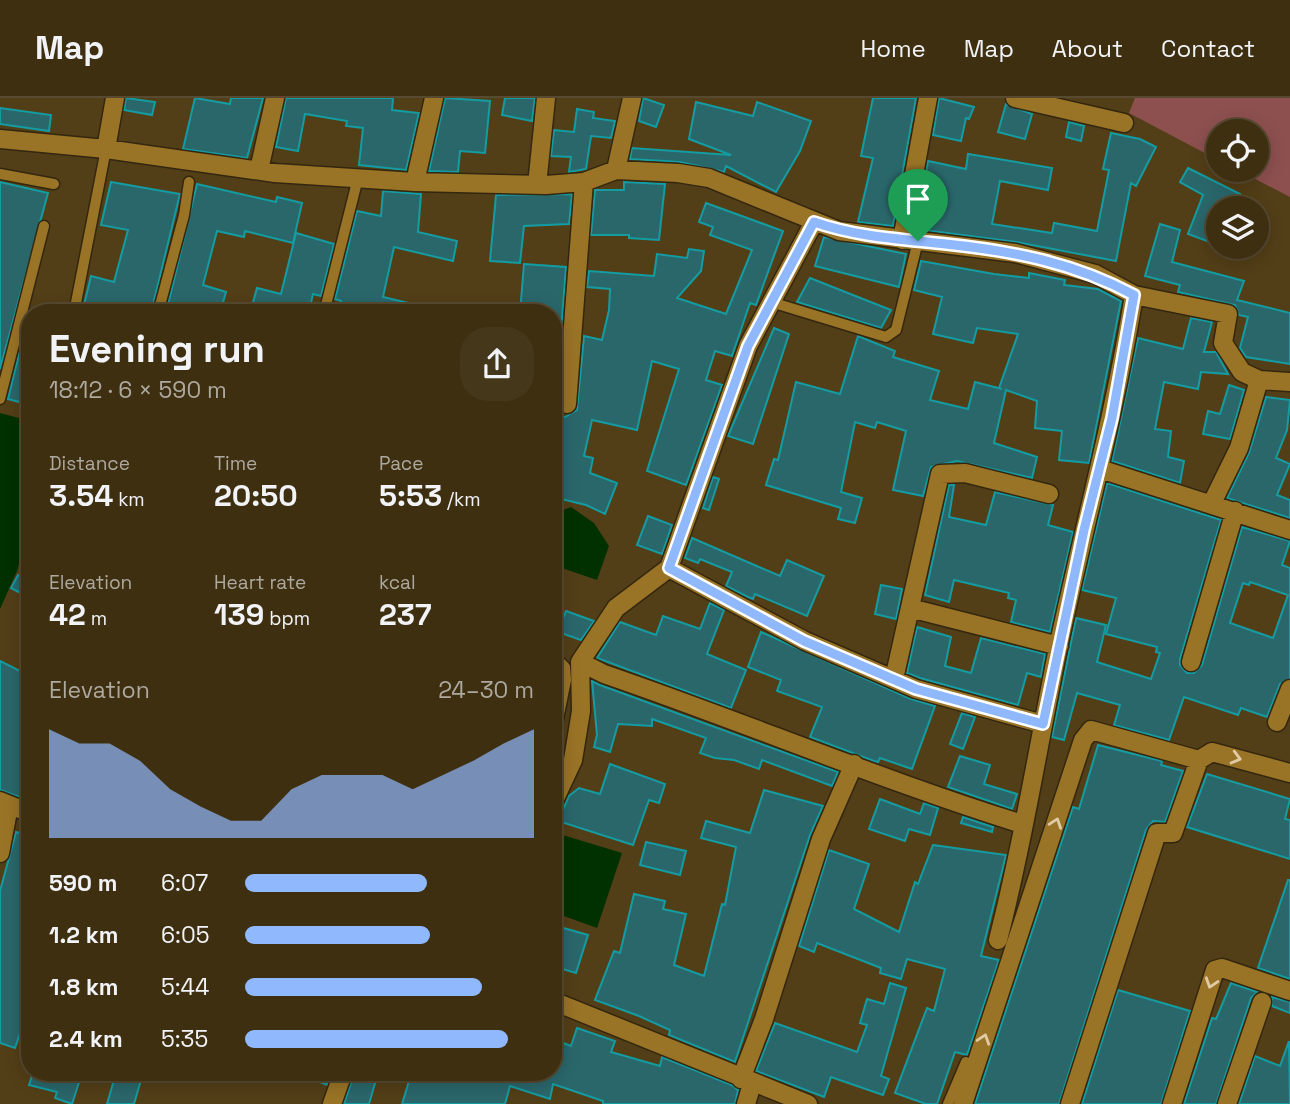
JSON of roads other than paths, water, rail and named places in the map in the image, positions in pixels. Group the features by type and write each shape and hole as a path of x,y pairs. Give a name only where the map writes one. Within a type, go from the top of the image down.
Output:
{"street":[{"path":"106,149 115,98"},
{"path":"259,170 275,98"},
{"path":"415,182 434,98"},
{"path":"537,185 546,98"},
{"path":"616,170 632,98"},
{"path":"910,240 928,98"},
{"path":"1015,98 1124,123"},
{"path":"0,139 106,149 259,170 415,182 537,185 584,182 616,170 709,178 757,195 839,231 1015,253 1094,274 1134,295 1228,314 1223,343 1242,372 1259,380 1290,382"},
{"path":"567,404 584,182"},
{"path":"562,784 573,760 581,712 580,662 616,608 669,568 748,346 814,222"},
{"path":"998,940 1013,881 1022,824 1059,646 1112,418 1134,295"},
{"path":"1212,503 1239,448 1259,380"},
{"path":"1100,469 1290,530"},
{"path":"894,679 940,474 965,473 1049,494"},
{"path":"1191,662 1235,511"},
{"path":"669,568 804,641 916,689 1043,724"},
{"path":"910,608 1059,646"},
{"path":"580,662 604,674 854,764 916,791 1022,824"},
{"path":"1277,722 1290,689"},
{"path":"963,1104 1083,740 1091,730 1199,760"},
{"path":"1070,1104 1157,834 1172,833 1199,760 1212,752 1290,773"},
{"path":"746,1104 747,1081 764,1019 821,839 854,764"},
{"path":"0,853 5,804"},
{"path":"1172,1104 1215,970 1222,968 1290,991"},
{"path":"1227,1104 1262,1002"},
{"path":"562,1006 808,1104"},
{"path":"332,1104 340,1081"}],"lane":[{"path":"76,304 106,149"},
{"path":"0,174 54,184"},
{"path":"326,304 358,178"},
{"path":"160,304 184,215 189,182"},
{"path":"24,304 44,226"},
{"path":"771,302 886,337 896,330 910,240"},
{"path":"0,399 21,316"},
{"path":"562,664 565,667 566,680 562,700"},
{"path":"948,1104 966,1062"}]}
